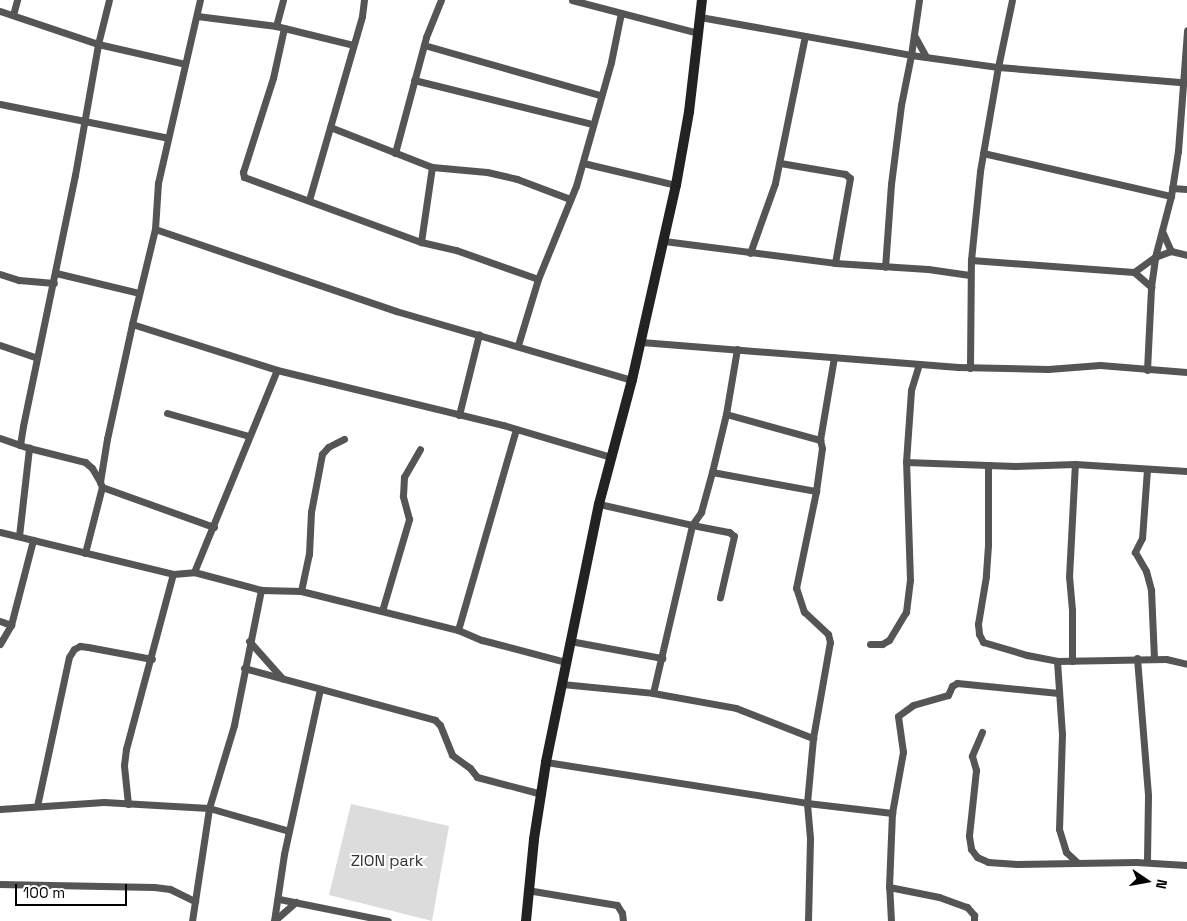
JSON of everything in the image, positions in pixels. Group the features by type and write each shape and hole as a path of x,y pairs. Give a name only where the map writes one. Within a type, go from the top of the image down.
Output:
{"street":[{"path":"13,15 17,0"},
{"path":"20,445 56,273 98,44 109,0"},
{"path":"86,553 132,324 155,229 158,183 200,0"},
{"path":"276,26 282,0"},
{"path":"309,200 364,0"},
{"path":"395,153 424,45 441,0"},
{"path":"572,0 602,4 622,13 698,33"},
{"path":"526,921 527,890 546,762 599,504 632,380 676,185 689,112 702,0"},
{"path":"885,267 891,184 901,105 919,0"},
{"path":"970,368 970,260 983,153 1012,0"},
{"path":"0,11 98,44 185,64"},
{"path":"518,345 538,279 583,163 600,95 611,62 622,13"},
{"path":"197,16 276,26 353,44"},
{"path":"700,17 911,55 998,67 1182,82"},
{"path":"284,28 273,78 244,177 421,242 456,250 538,279"},
{"path":"1147,370 1151,287 1155,257 1171,196 1178,151 1187,30"},
{"path":"914,34 926,57"},
{"path":"750,253 771,197 780,163 805,36"},
{"path":"424,45 600,95"},
{"path":"414,80 592,124"},
{"path":"0,104 168,138"},
{"path":"330,127 432,167 487,172 517,179 570,199"},
{"path":"983,153 1171,196"},
{"path":"583,163 676,185"},
{"path":"780,163 845,174 850,178 835,263"},
{"path":"421,242 432,167"},
{"path":"1172,188 1187,189"},
{"path":"155,229 396,311 518,345 632,380"},
{"path":"1162,230 1171,251"},
{"path":"664,242 835,263 928,269 970,275"},
{"path":"1134,272 1155,257 1171,251 1187,255"},
{"path":"970,260 1134,272 1151,287"},
{"path":"56,273 139,293"},
{"path":"0,274 19,280 54,282"},
{"path":"132,324 277,370 516,429 611,457"},
{"path":"459,415 479,334"},
{"path":"641,342 970,368 1048,369 1094,365 1187,372"},
{"path":"0,344 37,358"},
{"path":"653,693 692,525 701,512 712,472 726,414 737,349"},
{"path":"808,921 810,838 807,803 813,738 830,637 804,612 796,588 816,492 822,448 820,440 834,357"},
{"path":"870,644 882,644 889,640 906,612 910,580 906,462 912,390 919,364"},
{"path":"194,572 277,370"},
{"path":"167,412 249,436"},
{"path":"726,414 820,440"},
{"path":"458,630 516,429"},
{"path":"0,438 85,462 92,468 101,484 214,527"},
{"path":"302,591 309,554 311,512 322,454 328,447 344,438"},
{"path":"19,536 30,448"},
{"path":"382,611 409,519 403,496 404,477 420,449"},
{"path":"906,462 988,465 1075,464 1187,471"},
{"path":"1072,661 1070,577 1075,464"},
{"path":"988,465 988,545 986,576 978,624 979,634 983,642 1057,661 1154,658 1187,664"},
{"path":"1147,469 1142,538 1135,552 1146,571 1151,590 1154,658"},
{"path":"712,472 816,492"},
{"path":"599,504 729,532 734,536 720,597"},
{"path":"0,532 173,574 194,572 260,590 302,591 458,630 482,640 566,662"},
{"path":"0,644 11,625 33,540"},
{"path":"128,804 124,765 126,749 152,659 173,574"},
{"path":"192,921 209,808 234,725 260,590"},
{"path":"0,621 11,625"},
{"path":"249,641 282,678"},
{"path":"570,641 662,658"},
{"path":"37,806 69,657 74,649 80,646 88,647 152,659"},
{"path":"1137,658 1148,796 1147,862"},
{"path":"1057,661 1062,734 1058,818 1066,852 1078,863"},
{"path":"244,668 435,720 440,725 452,755 470,768 477,777 542,794"},
{"path":"891,921 889,887 892,813 904,752 898,716 902,711 920,702 948,695 952,686 957,683 1059,693"},
{"path":"562,684 653,693 736,708 813,738"},
{"path":"274,921 289,831 320,689"},
{"path":"982,732 972,756 976,770 969,836 971,849 976,857 988,862 1017,864 1147,862 1187,865"},
{"path":"546,762 807,803 892,813"},
{"path":"0,809 104,802 209,808 289,831"},
{"path":"1059,862 1066,852"},
{"path":"0,884 154,886 170,889 195,901"},
{"path":"889,887 939,897 967,907 974,915 974,921"},
{"path":"527,890 617,905 620,908 623,921"},
{"path":"279,899 388,921"},
{"path":"274,921 296,902"}],"green space":[{"name":"ZION park","path":"351,804 449,826 432,921 329,895"}]}
